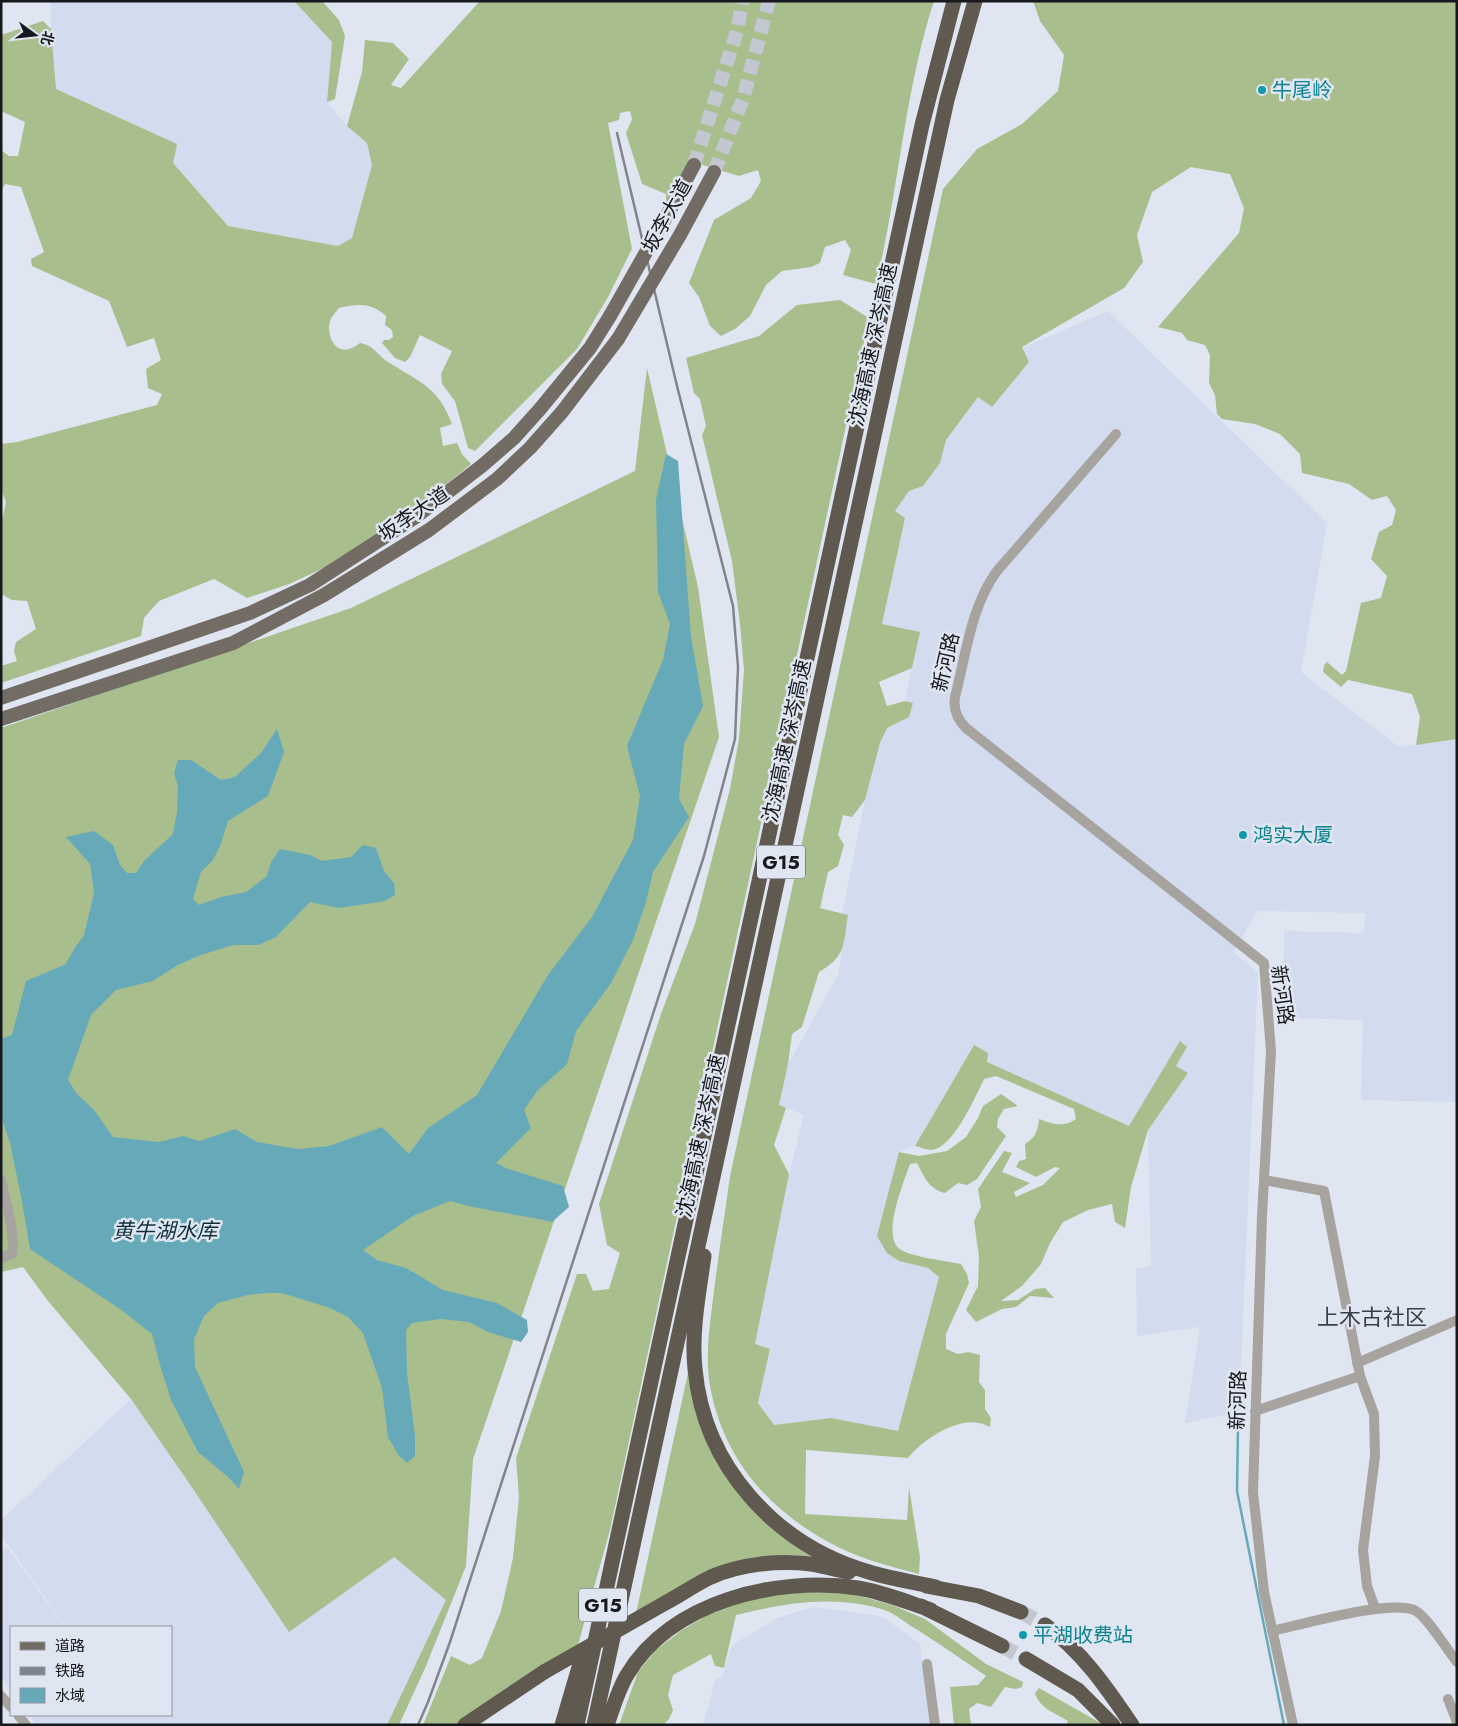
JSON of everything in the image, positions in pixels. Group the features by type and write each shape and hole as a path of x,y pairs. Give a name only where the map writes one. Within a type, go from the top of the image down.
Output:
{"highway":[{"name":"沈海高速 深岑高速","path":"629,1485 802,674 918,144 954,1"},
{"name":"沈海高速 深岑高速","path":"594,1725 947,100 975,1"},
{"path":"736,1066 704,1256 694,1344 698,1389 711,1433 722,1457 734,1478 766,1514 796,1537 834,1559 869,1572 979,1596 1021,1612"},
{"path":"562,1725 629,1485"},
{"name":"G15","path":"577,1725 629,1485"},
{"path":"465,1725 666,1606 711,1577 734,1569 772,1563 811,1564 936,1587"},
{"path":"666,1606 736,1576 773,1570 810,1571 876,1587 931,1610 1002,1646"},
{"path":"607,1725 627,1675 651,1646 668,1630 688,1618 712,1606 740,1596 781,1587 804,1585 856,1588 876,1592 931,1610"},
{"path":"1045,1625 1061,1636 1091,1668 1132,1725"},
{"path":"1026,1659 1078,1690 1113,1725"},
{"path":"1091,1668 1125,1725"},
{"path":"477,1725 544,1677"},
{"path":"1078,1690 1108,1725"}],"main road":[{"name":"坂李大道","path":"1,698 250,613 310,585 417,516 483,466 514,438 590,348 672,208 694,165"},
{"name":"坂李大道","path":"1,720 233,643 324,596 429,530 497,479 530,448 562,412 618,339 680,235 714,172"}],"street":[{"name":"新河路","path":"1116,434 997,571 985,589 974,620 956,697 955,709 959,720 966,728 1264,963 1271,1050 1264,1180 1253,1492 1264,1592 1293,1725"},
{"path":"1,1180 13,1237 13,1248 12,1254 1,1258"},
{"path":"1264,1180 1324,1191 1357,1364 1374,1414 1375,1456 1363,1550 1368,1586 1375,1608"},
{"path":"1357,1364 1457,1320"},
{"path":"1255,1411 1360,1376"},
{"path":"1272,1631 1375,1608 1401,1606 1416,1611 1457,1662"},
{"path":"927,1664 935,1725"},
{"path":"1,1696 10,1706"},
{"path":"1448,1699 1457,1722"}],"shaded area":[{"path":"51,1 294,1 332,42 327,102 347,126 367,143 372,165 352,238 338,246 228,226 173,163 176,144 56,89 51,29"},
{"path":"1108,311 1327,523 1301,672 1399,747 1457,739 1457,1102 1361,1100 1363,1020 1282,1018 1284,931 1364,933 1365,913 1257,911 1234,952 1258,973 1239,1412 1185,1423 1200,1327 1137,1336 1136,1268 1151,1267 1148,1130 1188,1073 1176,1066 1187,1047 1129,1126 987,1062 973,1046 915,1146 899,1152 887,1253 899,1261 928,1268 939,1277 898,1431 831,1418 774,1425 758,1403 770,1349 755,1345 789,1174 804,1115 779,1105 788,1064 838,975 848,915 842,914 865,800 880,743 887,728 909,717 913,703 905,701 919,632 882,624 905,518 895,511 909,491 923,486 940,463 946,440 979,396 992,407 1029,362 1022,348"},
{"path":"131,1399 191,1486 394,1557 447,1600 387,1725 36,1725 30,1716 172,1716 172,1626 65,1626 1,1535 1,1520"},
{"path":"7,1547 64,1626 10,1626 10,1689 1,1676 1,1551"},
{"path":"813,1607 882,1616 920,1644 931,1725 703,1725 716,1677 722,1679 732,1645 777,1618"}],"green space":[{"path":"294,1 322,1 339,20 345,36 335,99 327,102 332,42"},
{"path":"480,1 934,1 916,71 891,213 876,284 843,275 851,250 845,240 825,247 820,263 811,267 782,271 766,285 750,316 735,329 721,336 710,326 699,297 689,283 714,220 751,198 761,181 758,170 739,176 690,161 666,209 666,194 642,184 626,133 632,119 630,111 620,113 619,120 608,123 632,249 608,297 577,349 475,451 468,448 455,401 442,384 441,374 452,351 420,335 410,357 405,362 395,358 382,343 384,340 389,340 393,337 392,330 385,325 386,316 380,311 369,306 358,305 339,308 332,316 329,331 335,346 344,350 360,343 369,346 388,362 418,380 434,393 447,411 452,424 440,428 443,446 457,443 462,454 471,464 392,526 337,562 289,584 247,598 214,579 159,601 144,618 141,636 1,683 1,666 17,661 14,651 16,642 36,629 27,601 12,600 1,594 1,525 6,502 1,489 1,444 17,442 157,405 162,394 148,388 146,369 161,360 154,338 127,347 109,301 32,266 31,259 44,252 21,187 5,184 1,192 1,150 9,156 18,156 25,122 1,111 1,35 43,21 51,29 56,89 177,144 173,163 228,226 338,246 352,238 372,165 367,143 347,126 362,72 365,40 393,43 409,59 391,85 401,88"},
{"path":"1033,1 1457,1 1457,739 1416,745 1420,717 1412,694 1348,680 1341,687 1323,672 1324,665 1327,662 1342,675 1346,671 1361,603 1381,598 1387,576 1371,559 1379,532 1392,525 1396,510 1387,496 1372,500 1349,484 1302,473 1300,454 1280,434 1255,424 1222,419 1217,414 1215,395 1209,383 1210,355 1205,345 1187,340 1182,333 1158,327 1239,233 1244,208 1230,174 1191,167 1152,192 1137,235 1143,262 1124,288 1022,347 1029,362 992,407 978,397 946,440 940,463 923,486 909,491 895,511 905,518 882,624 920,632 912,668 879,682 887,706 905,701 913,703 909,717 887,728 880,743 865,800 852,817 843,815 838,835 844,845 838,866 828,872 820,908 848,915 844,942 835,960 819,972 802,1027 792,1034 779,1105 786,1108 774,1145 789,1174 755,1344 770,1349 758,1403 774,1425 831,1418 898,1431 939,1277 928,1268 899,1261 887,1253 877,1236 899,1152 919,1156 947,1151 966,1137 983,1106 1001,1094 1018,1106 1004,1109 998,1119 997,1127 1006,1136 977,1179 967,1185 958,1183 945,1193 939,1191 928,1182 917,1163 910,1164 895,1209 893,1222 895,1244 901,1250 921,1257 961,1264 967,1274 969,1283 946,1334 946,1349 958,1354 968,1352 980,1355 979,1382 985,1390 985,1409 991,1418 990,1427 970,1422 950,1427 922,1444 908,1458 806,1450 805,1514 907,1520 909,1487 920,1557 919,1574 889,1566 840,1548 792,1518 771,1500 737,1458 724,1434 715,1408 709,1379 708,1343 730,1176 943,189 977,149 1022,124 1058,91 1064,55 1040,21"},
{"path":"840,300 869,318 610,1530 576,1652 462,1725 423,1725 451,1656 470,1665 482,1658 501,1611 513,1558 519,1497 516,1458 577,1274 586,1274 593,1291 609,1289 620,1253 607,1245 599,1204 661,1014 695,924 730,789 739,739 744,670 740,624 732,561 702,435 706,426 700,399 694,393 686,358 759,336 797,305"},
{"path":"647,368 698,587 719,737 473,1459 466,1566 426,1666 399,1725 387,1725 446,1600 394,1557 289,1632 131,1399 48,1301 23,1267 1,1272 1,728 351,608 635,471"},
{"path":"1180,1041 1187,1047 1176,1066 1188,1073 1148,1130 1131,1187 1125,1228 1115,1222 1112,1204 1088,1210 1063,1222 1050,1243 1041,1264 1022,1286 1001,1301 1018,1300 1035,1289 1045,1288 1054,1298 1030,1296 1016,1307 1002,1309 976,1322 966,1310 978,1286 979,1257 974,1221 981,1207 978,1189 1004,1151 1012,1153 1002,1172 1030,1183 1014,1192 1016,1197 1043,1185 1060,1168 1055,1167 1036,1177 1016,1167 1019,1161 1026,1159 1025,1144 1035,1134 1039,1119 1053,1124 1067,1124 1076,1119 1074,1109 996,1076 984,1079 962,1121 947,1141 931,1150 915,1146 974,1045 988,1053 987,1062 1129,1126"},
{"path":"691,1359 712,1448 820,1557 791,1555 763,1558 635,1618"},
{"path":"841,1591 892,1605 925,1619 986,1664 1023,1682 1022,1687 1016,1689 1005,1687 991,1707 977,1703 969,1709 971,1725 954,1725 950,1687 978,1685 986,1676 934,1640 887,1611 849,1603 812,1602 736,1615 724,1668 715,1666 711,1654 673,1675 668,1695 673,1710 669,1719 663,1725 619,1725 638,1672 656,1650 682,1630 706,1616 739,1603 770,1594"},
{"path":"1039,1688 1104,1725 1066,1725 1068,1721 1048,1710 1040,1703 1035,1693"}],"water":[{"name":"黄牛湖水库","path":"666,454 678,461 691,636 703,706 684,744 679,799 689,817 653,872 646,902 633,940 611,983 576,1031 567,1064 537,1091 524,1110 531,1128 496,1163 563,1186 569,1207 552,1222 450,1201 413,1216 363,1250 377,1260 406,1268 443,1290 497,1303 527,1320 528,1332 521,1342 488,1332 469,1322 441,1319 412,1323 406,1330 407,1373 415,1436 415,1456 407,1463 399,1456 388,1437 382,1388 363,1333 348,1317 330,1308 282,1293 248,1295 218,1303 204,1316 194,1339 195,1367 244,1472 239,1489 228,1477 198,1452 171,1400 152,1334 120,1309 30,1249 10,1143 1,1116 1,1039 12,1035 26,981 66,964 84,935 94,893 90,864 66,837 94,831 113,845 120,865 127,873 136,873 144,861 173,834 177,812 178,787 174,773 178,760 191,760 221,780 235,777 261,753 277,729 284,752 268,796 228,821 220,846 213,860 201,872 193,899 199,905 221,897 246,892 267,876 271,862 280,849 310,855 322,861 351,857 363,845 376,848 384,871 394,883 395,895 385,901 339,908 310,902 276,937 258,945 233,945 198,956 176,966 153,981 116,990 91,1015 68,1080 77,1094 94,1110 113,1137 159,1142 183,1136 199,1141 235,1129 257,1142 297,1149 329,1146 382,1127 409,1154 428,1128 477,1095 548,975 592,917 633,840 640,796 627,746 663,660 670,624 658,592 656,500"}],"waterway":[{"path":"1238,1426 1237,1491 1284,1725"}],"tunnel":[{"path":"694,165 738,28 742,1"},
{"path":"714,172 743,99 769,1"},
{"path":"1021,1612 1045,1625"},
{"path":"1002,1646 1026,1659"}],"railway":[{"path":"418,1725 450,1642 704,856 735,739 738,667 733,606 677,386 617,133"}],"place":[{"name":"牛尾岭","path":"1262,90"},
{"name":"鸿实大厦","path":"1243,835"},
{"name":"平湖收费站","path":"1023,1635"}],"district":[{"name":"上木古社区","path":"1372,1317"}]}
